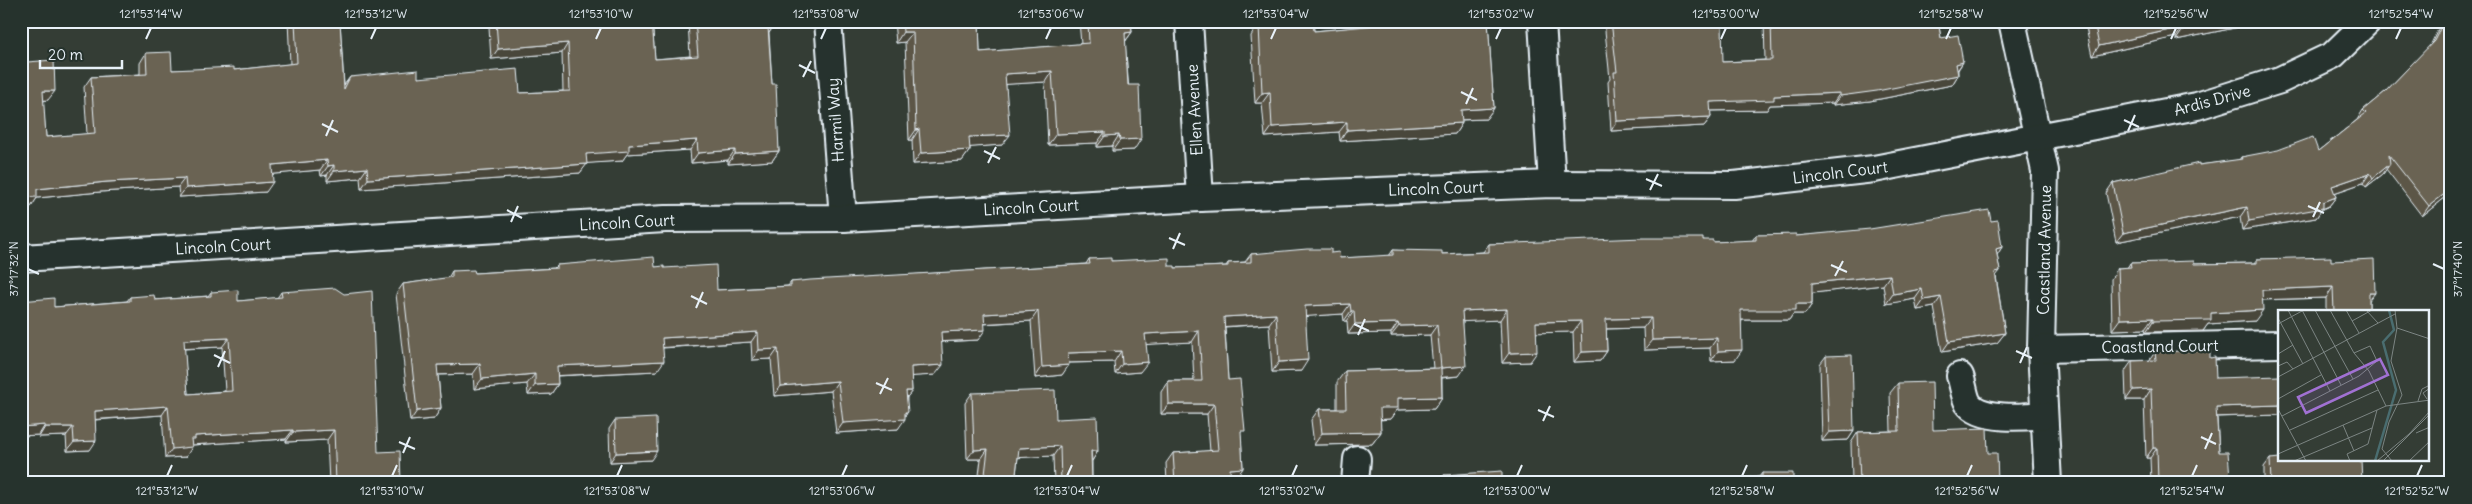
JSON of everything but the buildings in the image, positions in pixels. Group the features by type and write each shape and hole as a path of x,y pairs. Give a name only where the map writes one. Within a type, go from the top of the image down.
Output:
{"street":[{"name":"Harmil Way","path":"828,21 843,218"},
{"name":"Ellen Avenue","path":"1189,21 1200,198"},
{"path":"1542,21 1552,184"},
{"name":"Coastland Avenue","path":"2012,21 2039,137 2045,172 2041,349 2048,483"},
{"name":"Ardis Drive","path":"2039,137 2197,106 2280,80 2333,55 2368,21"},
{"name":"Lincoln Court","path":"21,258 665,219 843,218 1200,198 1552,184 1734,185 1874,169 2039,137"},
{"name":"Coastland Court","path":"2041,349 2278,344"},
{"path":"1960,376 1968,403 1983,413 2022,417 2044,415"}]}
